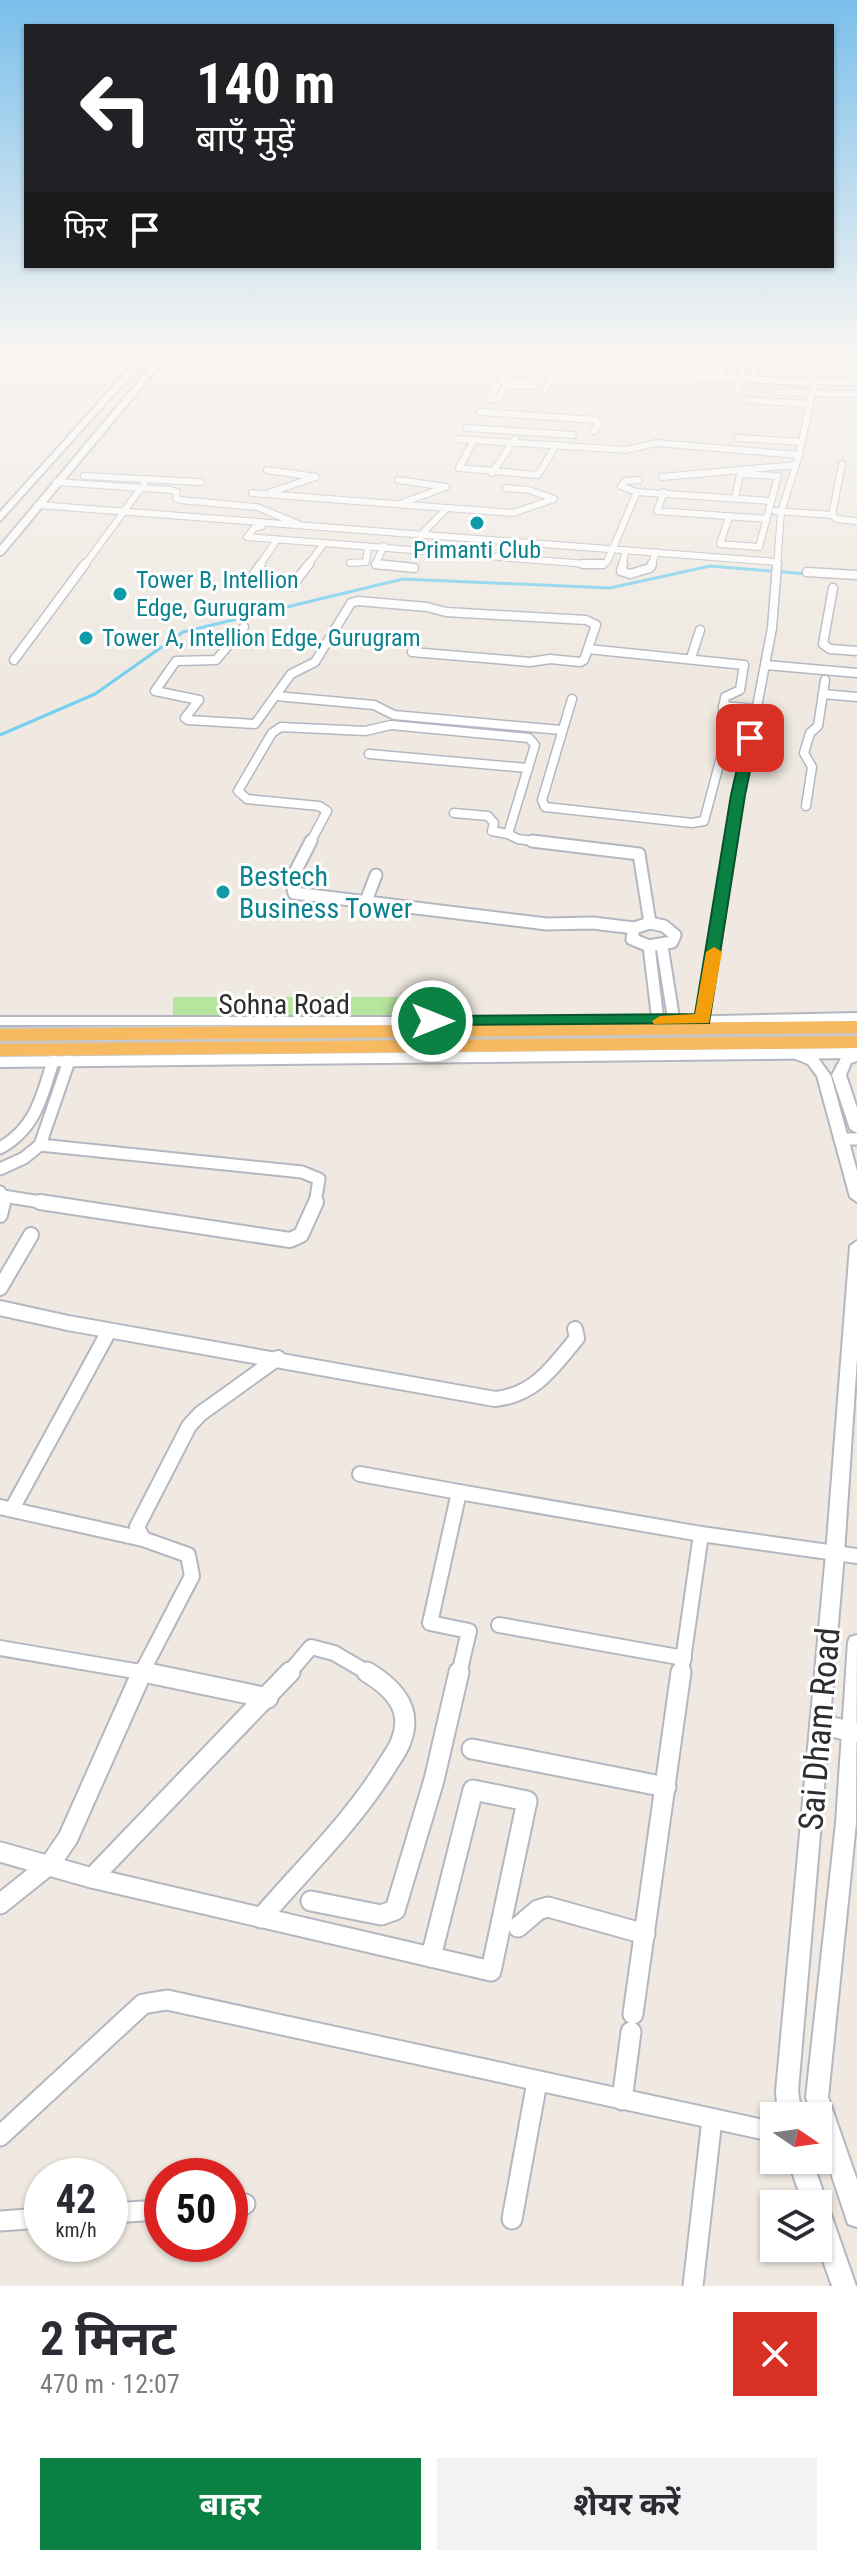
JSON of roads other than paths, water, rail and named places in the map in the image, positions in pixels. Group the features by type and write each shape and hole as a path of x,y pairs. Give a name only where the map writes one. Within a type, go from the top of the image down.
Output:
{"highway":[{"name":"Sohna Road","path":"0,1035 857,1027"},
{"name":"Sohna Road","path":"0,1050 857,1042"}],"main road":[{"path":"0,518 53,459"},
{"path":"0,552 75,459"},
{"path":"0,1021 666,1021 857,1017"},
{"path":"0,1062 857,1054"}],"street":[{"path":"464,459 459,468 538,475 548,459"},
{"path":"492,473 502,459"},
{"path":"703,1019 738,795 766,665 781,512 798,459"},
{"path":"832,515 842,464"},
{"path":"662,477 796,465"},
{"path":"264,494 316,477 267,470"},
{"path":"719,480 722,471"},
{"path":"219,503 310,474"},
{"path":"729,517 720,544 759,547 777,475 740,474 735,498"},
{"path":"58,479 201,482"},
{"path":"58,479 175,491 176,498 180,500 265,509 301,525"},
{"path":"252,493 383,504 446,487 398,480"},
{"path":"639,480 625,481 621,486 637,492 771,501"},
{"path":"0,659 14,660 147,481"},
{"path":"400,501 439,484"},
{"path":"400,501 513,513 554,499 529,490 506,488"},
{"path":"425,489 435,492"},
{"path":"563,571 590,572 607,562 637,492"},
{"path":"664,492 657,511 729,517 781,512 832,515 837,519 857,521"},
{"path":"38,505 656,552 777,568"},
{"path":"421,535 447,508"},
{"path":"262,526 254,528 247,537 600,565"},
{"path":"392,532 375,565 414,568"},
{"path":"276,541 251,578 292,585 323,545"},
{"path":"350,563 366,562 368,548"},
{"path":"398,550 398,557 425,560"},
{"path":"626,550 621,571 627,574 649,569 656,552"},
{"path":"807,572 857,575"},
{"path":"833,588 823,644 830,649 857,651"},
{"path":"244,627 216,660 176,661 155,691 199,700 185,718 188,720 246,725 259,721 291,674 315,662 351,603 358,601 429,607 446,612 591,621 596,625 580,662 550,659 530,662 412,652"},
{"path":"691,658 700,630"},
{"path":"572,699 542,800 545,807 698,823 707,818 729,727 722,719 723,706 726,695 740,690 744,665 588,649"},
{"path":"766,665 857,673"},
{"path":"806,806 812,767 804,753 810,733 818,726 825,680"},
{"path":"823,694 857,697"},
{"path":"276,696 374,705 394,715 561,730"},
{"path":"723,706 756,709"},
{"path":"508,834 535,745 522,736 391,725 365,731 289,726 275,730 239,795 247,799 324,808 327,816 291,880 294,893 547,924 593,923 634,928 650,923 669,928 675,935 672,942 649,946 632,939 631,931 634,928"},
{"path":"369,754 528,768"},
{"path":"454,813 488,816 494,823 492,831 518,839 639,854 650,923"},
{"path":"366,901 376,875"},
{"path":"649,946 666,1021"},
{"path":"662,946 666,1021"},
{"path":"793,1053 813,1061 824,1076 857,1197"},
{"path":"857,1054 846,1061 839,1075 857,1129"},
{"path":"0,1169 24,1158 40,1145 61,1061"},
{"path":"0,1148 13,1142 30,1127 61,1061"},
{"path":"840,1139 857,1139"},
{"path":"0,1215 1,1194 290,1240 301,1235 318,1198 319,1179 302,1172 40,1145"},
{"path":"0,1288 31,1235"},
{"name":"Sai Dham Road","path":"788,2102 854,1352 857,1246"},
{"path":"0,1308 7,1312 109,1331 278,1358 495,1399 513,1399 529,1393 577,1338 575,1329"},
{"path":"0,1904 50,1864 68,1838 142,1672 192,1576 188,1555 143,1539 6,1508 109,1331"},
{"path":"143,1539 137,1527 189,1426 200,1414 278,1358"},
{"path":"360,1474 701,1534 857,1556"},
{"path":"311,1901 381,1915 395,1910 400,1901 434,1780 469,1631 430,1623 459,1492"},
{"path":"622,2100 701,1534"},
{"path":"499,1625 684,1658"},
{"name":"Sai Dham Road","path":"818,2102 854,1733 857,1642"},
{"path":"92,1878 268,1698 311,1647 334,1653 389,1685 400,1701 404,1720 402,1740 370,1793 261,1918"},
{"path":"0,1648 142,1672 268,1698"},
{"path":"820,1724 854,1733"},
{"path":"472,1749 666,1787"},
{"path":"0,1852 92,1878 431,1958 491,1971 527,1801 473,1790 431,1958"},
{"path":"518,1927 538,1910 548,1907 645,1934"},
{"path":"0,2136 143,2004 167,2000 760,2129"},
{"path":"512,2219 537,2082"},
{"path":"693,2286 712,2119"},
{"name":"Sai Dham Road","path":"832,2157 857,2215"},
{"path":"0,2221 24,2219"},
{"path":"832,2252 844,2286"}],"waterway":[{"path":"0,735 95,694 183,632 403,579 610,588 710,566 808,574"}],"place":[{"name":"Primanti Club","path":"477,523"},
{"name":"Tower B, Intellion Edge, Gurugram","path":"120,594"},
{"name":"Tower A, Intellion Edge, Gurugram","path":"86,638"},
{"name":"Bestech Business Tower","path":"223,892"}]}
